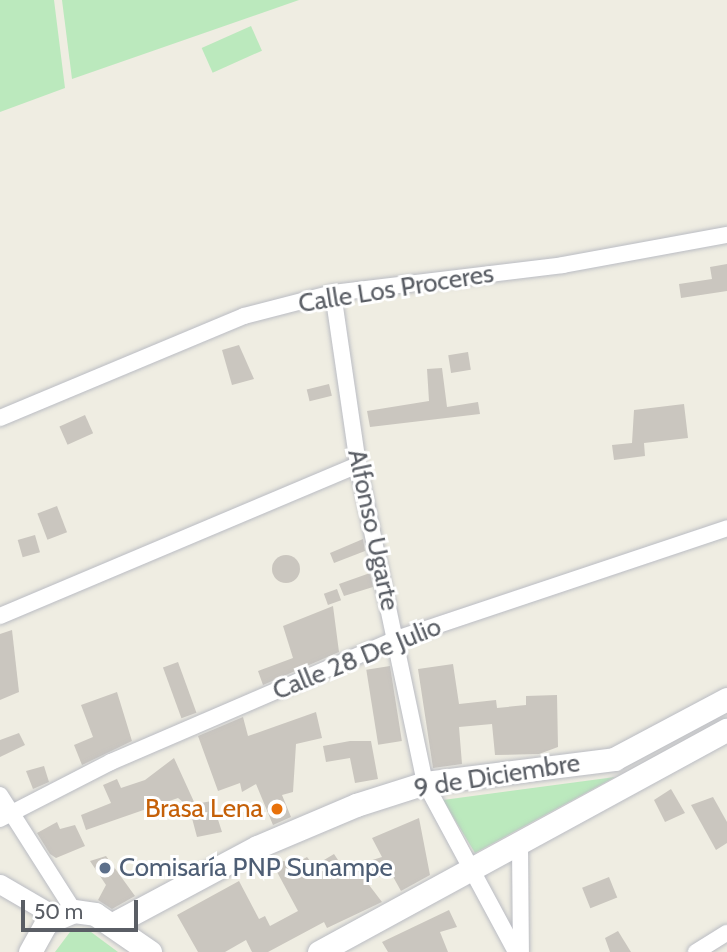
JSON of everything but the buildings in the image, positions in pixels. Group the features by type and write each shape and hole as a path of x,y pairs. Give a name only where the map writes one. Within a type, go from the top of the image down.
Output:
{"main road":[{"name":"9 de Diciembre","path":"113,924 257,847 425,783 614,759 727,699"},
{"path":"318,952 520,845 727,730"},
{"path":"30,952 64,914 113,924 150,952"}],"street":[{"name":"Calle Los Proceres","path":"0,418 201,330 333,293 563,265 727,235"},
{"name":"Alfonso Ugarte","path":"333,293 358,465 425,783 519,952"},
{"path":"0,616 358,465"},
{"name":"Calle 28 De Julio","path":"5,816 396,639 727,528"},
{"path":"0,795 5,816 64,914"},
{"path":"519,952 520,845"},
{"path":"0,884 64,914"},
{"path":"696,952 727,933"}],"green space":[{"path":"0,0 54,0 65,88 0,112"},
{"path":"62,0 299,0 72,79"},
{"path":"251,26 262,51 213,73 202,48"},
{"path":"615,777 475,853 443,800"},
{"path":"87,929 118,952 55,952 70,932"}],"place":[{"name":"Brasa Lena","path":"277,809"},
{"name":"Comisaría PNP Sunampe","path":"105,868"}]}
